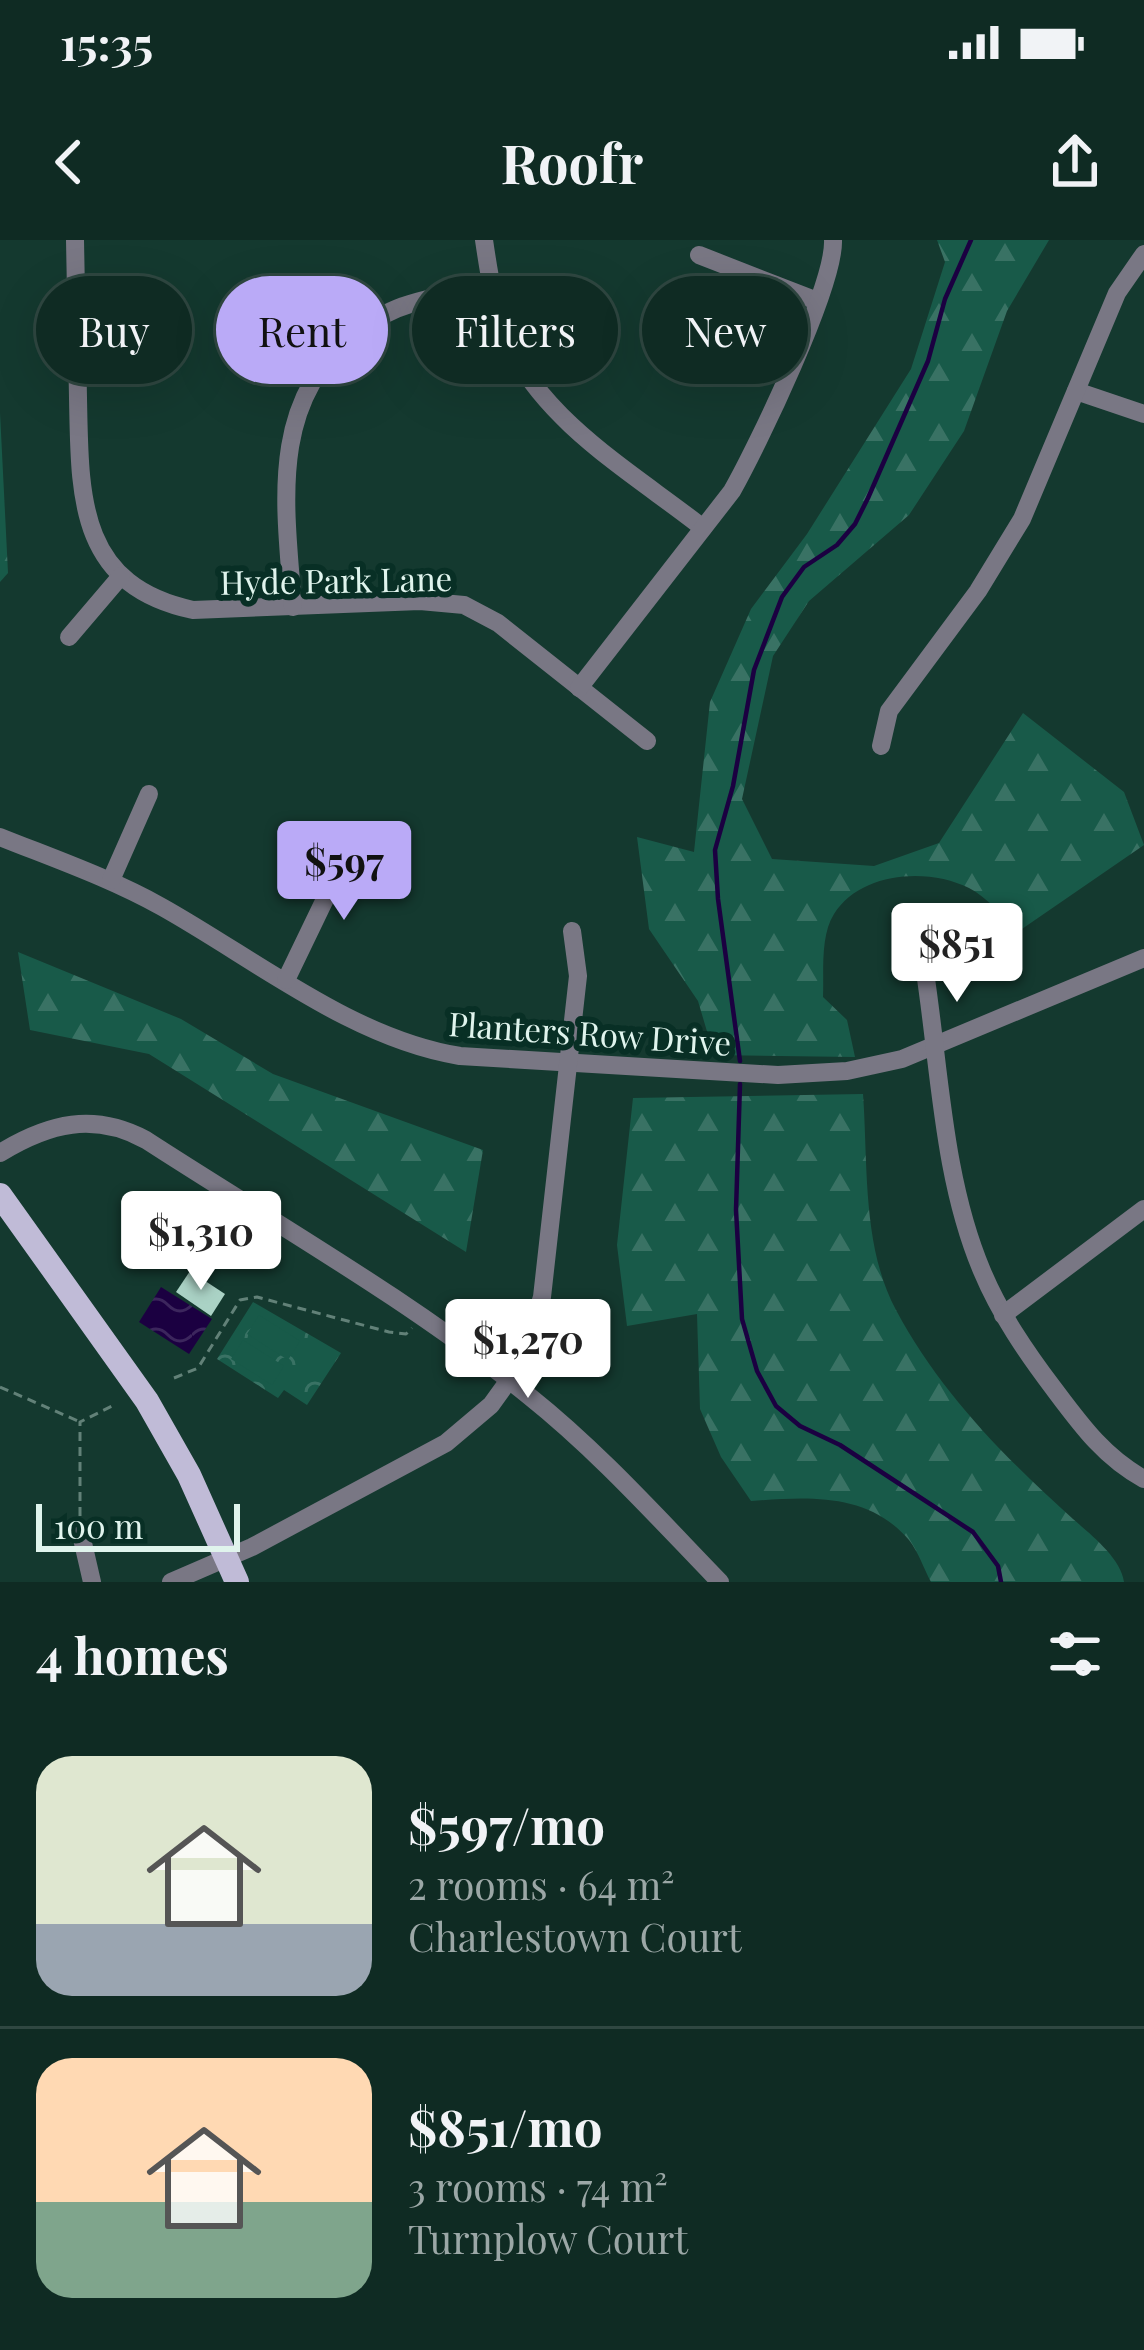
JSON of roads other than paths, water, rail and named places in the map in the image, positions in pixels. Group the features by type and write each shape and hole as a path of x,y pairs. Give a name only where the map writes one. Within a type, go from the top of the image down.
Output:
{"main road":[{"path":"0,1195 147,1401 189,1475 232,1570"}],"street":[{"name":"Hyde Park Lane","path":"75,240 82,506 100,550 122,576 149,596 193,610 420,601 464,605 498,623 647,741"},
{"path":"484,240 489,276"},
{"path":"580,688 704,528 753,455 817,301 833,240"},
{"path":"881,746 889,711 1009,543 1117,293 1144,254"},
{"path":"699,256 817,301"},
{"path":"293,607 286,461 300,402 310,384"},
{"path":"535,384 585,435 704,528"},
{"path":"1076,392 1144,414"},
{"path":"69,637 122,576"},
{"path":"111,880 149,794"},
{"name":"Planters Row Drive","path":"0,837 111,880 366,1027 418,1047 460,1056 814,1074 882,1064 936,1046 1144,958"},
{"path":"286,980 353,841"},
{"path":"171,1582 232,1570 446,1443 479,1416 509,1381 525,1351 542,1297 578,976 572,931"},
{"path":"925,972 963,1215 982,1272 1003,1316 1086,1432 1116,1462 1144,1479"},
{"path":"0,1154 60,1125 96,1122 127,1130 422,1318 509,1381 615,1474 720,1582"},
{"path":"1003,1316 1144,1209"},
{"path":"80,1529 92,1582"}],"water":[{"path":"161,1287 212,1319 189,1354 139,1322"}],"waterway":[{"path":"740,1061 715,850 733,786 754,670 782,597 804,567 837,545 855,524 928,361 945,299 971,240"},
{"path":"740,1084 736,1210 742,1319 757,1371 776,1406 800,1426 840,1445 973,1532 998,1566 1001,1582"}]}
